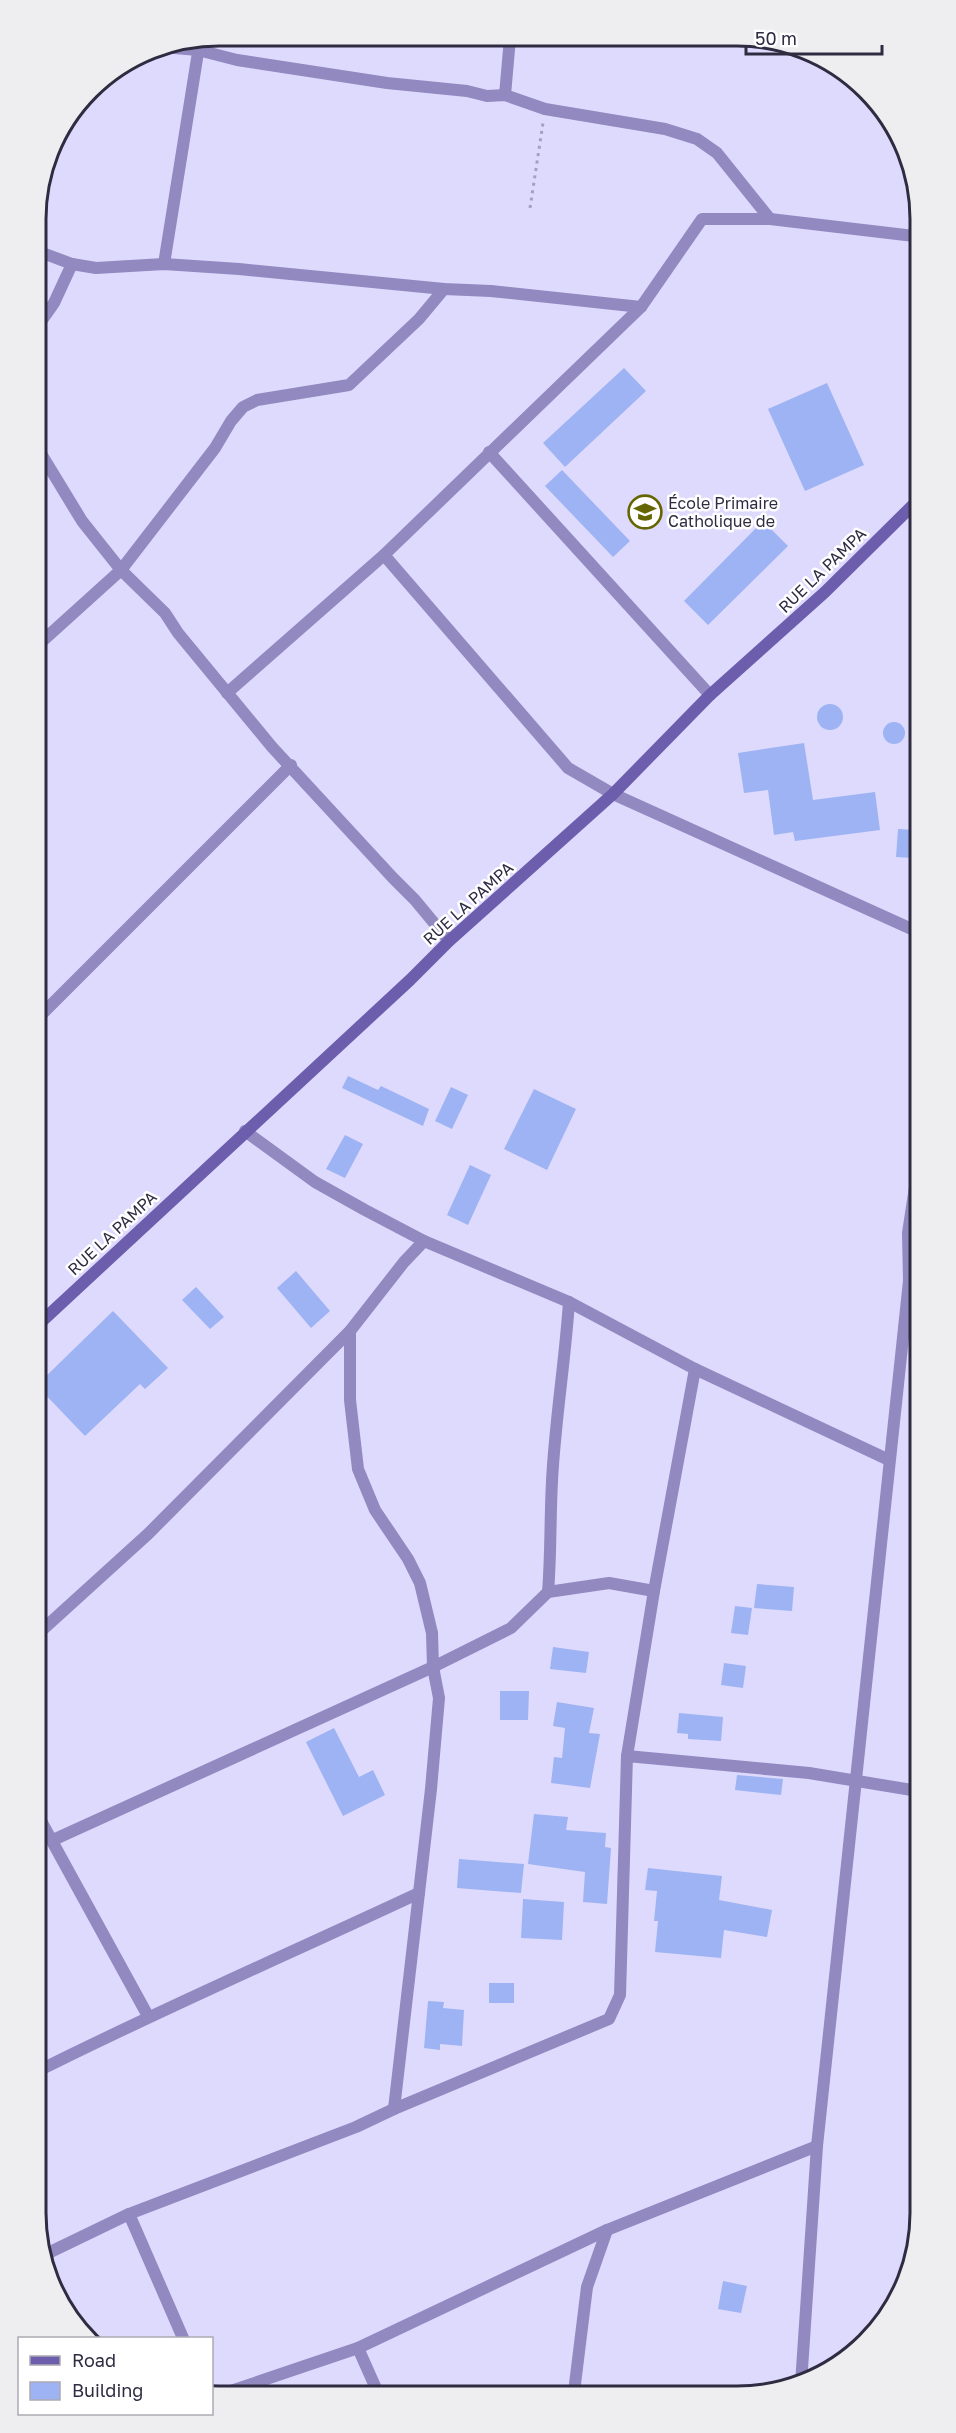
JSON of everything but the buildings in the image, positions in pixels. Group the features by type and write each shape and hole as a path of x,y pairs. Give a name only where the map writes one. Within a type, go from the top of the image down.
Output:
{"street":[{"path":"505,95 509,46"},
{"path":"205,47 237,60 387,83 466,91 487,96 505,95 545,109 665,129 697,138 717,153 770,219"},
{"path":"164,264 199,48"},
{"path":"227,693 384,555 641,307 702,219 770,219 910,236"},
{"path":"47,257 96,268 164,264 239,269 641,307"},
{"path":"47,313 72,264"},
{"path":"47,637 121,570 215,448 231,421 243,407 257,400 350,385 419,319 444,289"},
{"path":"489,452 710,695"},
{"path":"47,463 82,521 121,570 165,613 178,633 272,747 291,765 350,833 436,922 449,941"},
{"name":"RUE LA PAMPA","path":"46,1317 410,980 449,941 613,794 710,695 825,592 910,508"},
{"path":"384,555 568,768 613,794 910,928"},
{"path":"47,1006 291,765"},
{"path":"245,1131 315,1182 424,1240 568,1302 695,1369 889,1460"},
{"path":"909,1223 909,1248"},
{"path":"46,1626 148,1534 350,1331 424,1240"},
{"path":"548,1592 552,1481 568,1302"},
{"path":"802,2373 817,2146 889,1460 909,1308"},
{"path":"350,1331 350,1400 358,1469 375,1510 408,1559 420,1583 432,1633 439,1698 394,2109"},
{"path":"51,2252 129,2214 356,2127 609,2019 620,1995 627,1756 654,1591 695,1369"},
{"path":"53,1840 434,1667 511,1628 548,1592 609,1583 654,1591"},
{"path":"627,1756 809,1773 909,1790"},
{"path":"46,1829 148,2016"},
{"path":"46,2067 148,2016 278,1959 419,1893"},
{"path":"246,2386 358,2348 607,2230 817,2146"},
{"path":"129,2214 183,2337"},
{"path":"575,2386 587,2287 607,2230"},
{"path":"358,2348 375,2386"}],"path":[{"path":"531,208 545,109"}],"place":[{"name":"École Primaire Catholique de","path":"645,512"}]}
